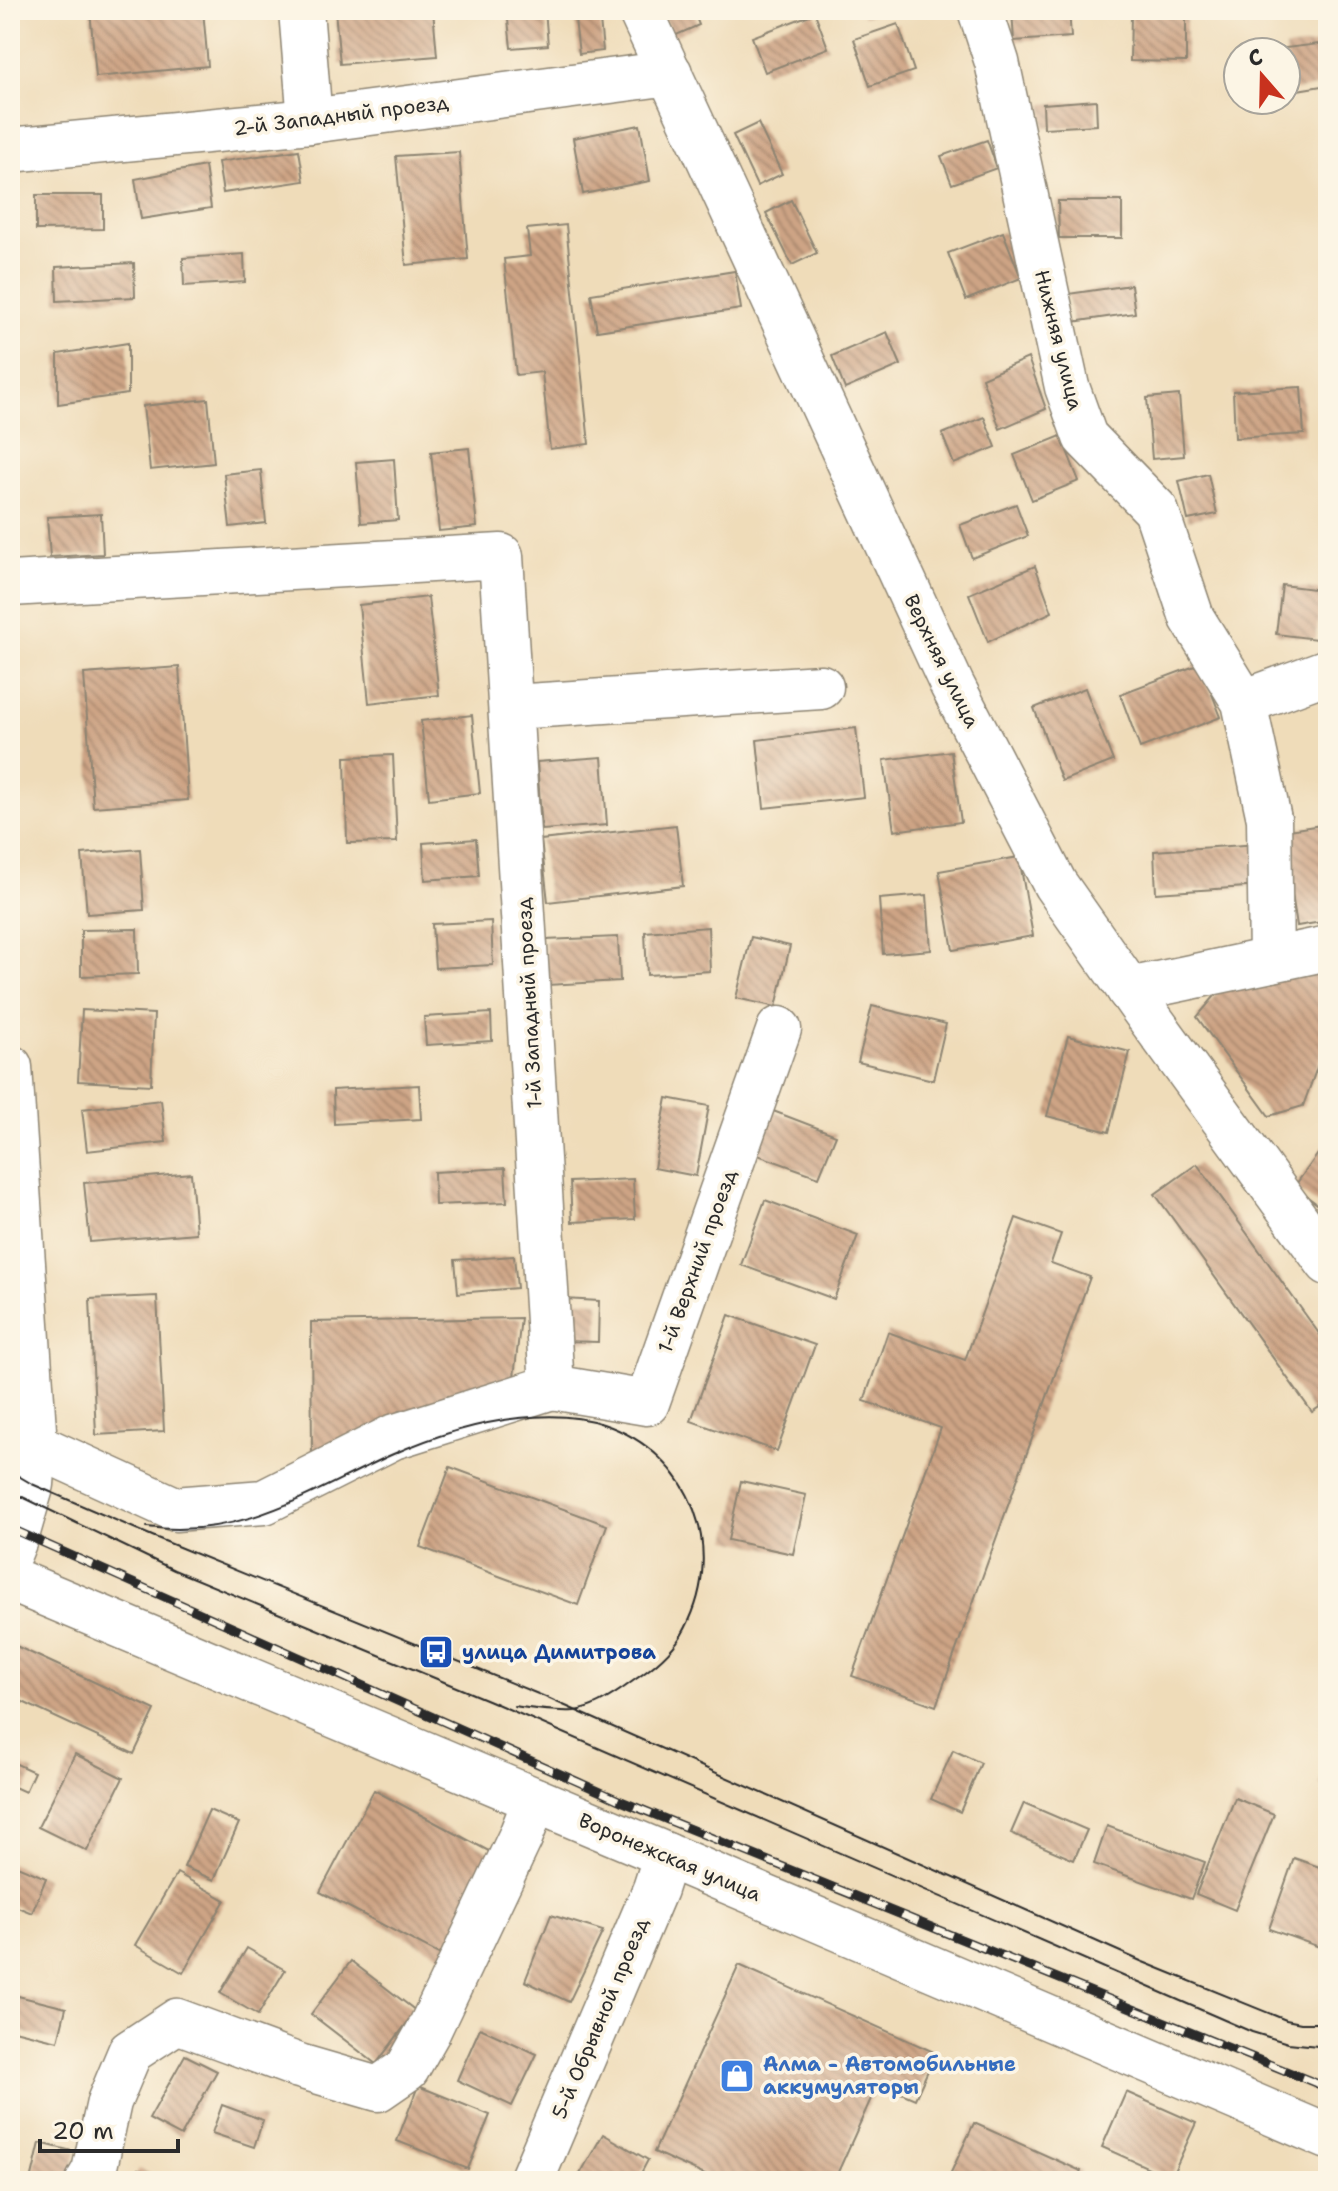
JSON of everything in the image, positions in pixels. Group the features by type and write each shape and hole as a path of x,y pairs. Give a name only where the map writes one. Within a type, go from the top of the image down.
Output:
{"street":[{"path":"301,10 310,121"},
{"name":"Верхняя улица","path":"640,10 952,685 1055,884 1328,1263"},
{"name":"Нижняя улица","path":"980,10 997,62 1067,387 1085,437 1156,510 1192,618 1244,702 1269,819 1271,960"},
{"name":"2-й Западный проезд","path":"10,150 310,121 670,73"},
{"name":"1-й Западный проезд","path":"10,584 501,556 552,1387"},
{"path":"1244,702 1328,671"},
{"path":"512,707 821,687"},
{"path":"1129,990 1328,948"},
{"name":"1-й Верхний проезд","path":"552,1387 647,1403 779,1029"},
{"path":"10,1067 35,1445 32,1484 10,1552"},
{"path":"35,1445 175,1509 264,1502 393,1437 552,1387"},
{"name":"Воронежская улица","path":"10,1579 1328,2137"},
{"path":"88,2181 94,2171 109,2102 130,2052 177,2021 299,2066 378,2089 407,2069 520,1838 535,1800"},
{"name":"5-й Обрывной проезд","path":"531,2181 655,1889 666,1855"}],"building":[{"path":"90,10 203,10 208,66 96,77"},
{"path":"335,10 433,10 437,56 340,64"},
{"path":"507,10 545,10 548,45 511,48"},
{"path":"574,10 599,10 603,51 579,54"},
{"path":"660,10 693,10 699,25 672,37"},
{"path":"861,10 883,10 864,17"},
{"path":"1012,10 1069,10 1071,37 1014,41"},
{"path":"815,13 828,48 765,72 752,37"},
{"path":"1131,15 1186,16 1186,62 1130,61"},
{"path":"898,24 914,71 870,86 854,39"},
{"path":"1327,43 1328,85 1302,89 1302,46"},
{"path":"1096,100 1097,125 1044,128 1043,104"},
{"path":"758,123 782,174 757,186 733,135"},
{"path":"640,125 650,181 583,194 573,138"},
{"path":"987,140 997,168 952,184 941,156"},
{"path":"299,150 304,181 223,193 218,162"},
{"path":"459,152 468,259 406,265 396,156"},
{"path":"205,166 211,208 141,219 135,179"},
{"path":"36,195 103,195 103,229 36,230"},
{"path":"791,200 817,253 792,265 766,213"},
{"path":"1058,201 1122,201 1122,238 1059,238"},
{"path":"566,225 589,444 550,449 542,372 516,375 504,259 530,256 527,229"},
{"path":"1003,232 1021,278 966,300 948,253"},
{"path":"244,254 245,282 184,286 183,258"},
{"path":"134,263 135,297 57,301 56,267"},
{"path":"735,271 741,309 597,331 591,294"},
{"path":"1131,285 1135,313 1072,322 1068,294"},
{"path":"887,332 901,365 845,389 832,356"},
{"path":"128,343 128,394 58,404 58,354"},
{"path":"1028,358 1046,409 1000,429 982,378"},
{"path":"1301,387 1304,434 1235,438 1233,391"},
{"path":"1179,395 1184,456 1152,459 1147,398"},
{"path":"208,399 214,463 150,470 143,406"},
{"path":"984,417 996,447 954,464 942,434"},
{"path":"1061,436 1079,481 1032,500 1014,455"},
{"path":"469,448 477,527 439,531 431,452"},
{"path":"394,459 398,520 361,523 356,462"},
{"path":"261,470 266,523 230,527 224,474"},
{"path":"1208,474 1217,514 1188,520 1179,481"},
{"path":"1016,504 1028,536 972,558 960,525"},
{"path":"101,514 103,554 50,557 47,517"},
{"path":"1035,566 1052,612 988,642 969,594"},
{"path":"1282,585 1322,590 1316,639 1276,634"},
{"path":"428,597 439,695 369,703 359,605"},
{"path":"1200,664 1221,717 1140,748 1120,694"},
{"path":"179,667 188,800 93,807 84,674"},
{"path":"1085,688 1113,761 1062,781 1034,708"},
{"path":"472,715 480,793 429,799 421,721"},
{"path":"856,728 864,797 764,808 757,740"},
{"path":"951,751 961,822 894,831 884,760"},
{"path":"393,755 397,842 347,843 345,757"},
{"path":"602,757 607,825 542,830 537,762"},
{"path":"1328,824 1328,921 1297,926 1282,831"},
{"path":"676,825 683,886 548,902 541,840"},
{"path":"476,839 479,876 425,880 423,843"},
{"path":"1259,844 1261,886 1156,893 1154,851"},
{"path":"140,849 144,910 87,914 82,854"},
{"path":"1019,857 1033,936 953,950 939,871"},
{"path":"927,895 931,950 883,954 879,899"},
{"path":"491,921 493,965 435,968 432,924"},
{"path":"708,927 710,971 647,975 645,932"},
{"path":"137,929 138,974 81,976 81,930"},
{"path":"618,937 620,981 547,985 545,940"},
{"path":"751,937 790,946 776,1007 736,998"},
{"path":"1317,968 1328,978 1328,1037 1303,1106 1269,1116 1197,1017 1219,991"},
{"path":"872,1006 946,1024 933,1080 858,1062"},
{"path":"82,1010 154,1014 151,1085 78,1081"},
{"path":"491,1013 492,1041 426,1045 424,1017"},
{"path":"1068,1036 1130,1052 1109,1132 1047,1116"},
{"path":"419,1085 421,1119 334,1124 333,1090"},
{"path":"667,1098 709,1106 696,1176 654,1168"},
{"path":"161,1100 166,1142 87,1151 82,1109"},
{"path":"768,1109 836,1135 819,1177 752,1153"},
{"path":"1328,1140 1328,1212 1294,1187"},
{"path":"1197,1164 1328,1346 1328,1401 1312,1412 1155,1194"},
{"path":"505,1168 507,1202 435,1205 434,1172"},
{"path":"191,1173 196,1233 90,1242 84,1183"},
{"path":"633,1179 635,1219 572,1222 570,1182"},
{"path":"765,1200 858,1235 834,1299 741,1265"},
{"path":"1016,1218 1061,1234 1051,1263 1090,1277 936,1706 852,1676 941,1428 864,1401 888,1332 965,1360"},
{"path":"514,1256 517,1288 458,1293 455,1260"},
{"path":"157,1296 164,1431 96,1435 90,1299"},
{"path":"564,1299 599,1301 598,1342 564,1341"},
{"path":"729,1315 815,1345 777,1451 691,1421"},
{"path":"521,1318 514,1377 312,1455 311,1322"},
{"path":"450,1467 607,1525 578,1605 420,1547"},
{"path":"741,1481 806,1495 793,1554 728,1540"},
{"path":"16,1646 155,1710 134,1754 10,1696 10,1659"},
{"path":"953,1750 981,1763 960,1812 931,1799"},
{"path":"75,1754 123,1778 87,1851 38,1827"},
{"path":"10,1761 34,1772 25,1792 10,1785"},
{"path":"1328,1763 1328,1789 1319,1785"},
{"path":"374,1790 500,1857 446,1958 320,1892"},
{"path":"1235,1798 1274,1814 1235,1910 1196,1894"},
{"path":"1024,1803 1087,1830 1074,1860 1011,1833"},
{"path":"209,1810 239,1823 214,1880 184,1867"},
{"path":"1107,1826 1205,1862 1191,1899 1094,1864"},
{"path":"1294,1858 1328,1870 1328,1950 1269,1929"},
{"path":"10,1863 46,1878 32,1913 10,1904"},
{"path":"177,1873 225,1900 183,1973 135,1945"},
{"path":"551,1915 603,1931 569,2002 525,1981"},
{"path":"247,1948 285,1970 258,2015 220,1993"},
{"path":"351,1961 416,2011 376,2064 311,2014"},
{"path":"739,1965 936,2053 915,2099 878,2083 834,2181 718,2181 654,2152"},
{"path":"10,1994 66,2008 58,2041 10,2029"},
{"path":"480,2028 537,2054 512,2106 457,2080"},
{"path":"185,2055 217,2071 181,2136 149,2119"},
{"path":"418,2086 490,2115 468,2169 397,2141"},
{"path":"1126,2092 1196,2123 1171,2178 1102,2147"},
{"path":"222,2105 263,2120 254,2147 212,2133"},
{"path":"974,2123 1081,2171 1077,2181 947,2181"},
{"path":"603,2134 648,2160 637,2181 576,2181"},
{"path":"40,2143 76,2152 69,2181 31,2181"},
{"path":"138,2169 166,2181 133,2181"}],"tram line":[{"path":"147,1527 181,1529 244,1520 274,1510 422,1442 503,1420 572,1417 603,1424 634,1438 660,1458 680,1482 694,1510 702,1540 702,1572 695,1604 681,1636 666,1655 647,1671 605,1700 589,1707 552,1711 514,1706"},
{"path":"10,1471 32,1484 157,1538 543,1696 1143,1962 1286,2020 1328,2023"},
{"path":"10,1491 174,1570 490,1701 1252,2032 1288,2043 1328,2047"}],"railway":[{"path":"10,1528 621,1801 1328,2088"}],"place":[{"name":"улица Димитрова","path":"436,1652"},
{"name":"Алма - Автомобильные аккумуляторы","path":"737,2076"}]}
